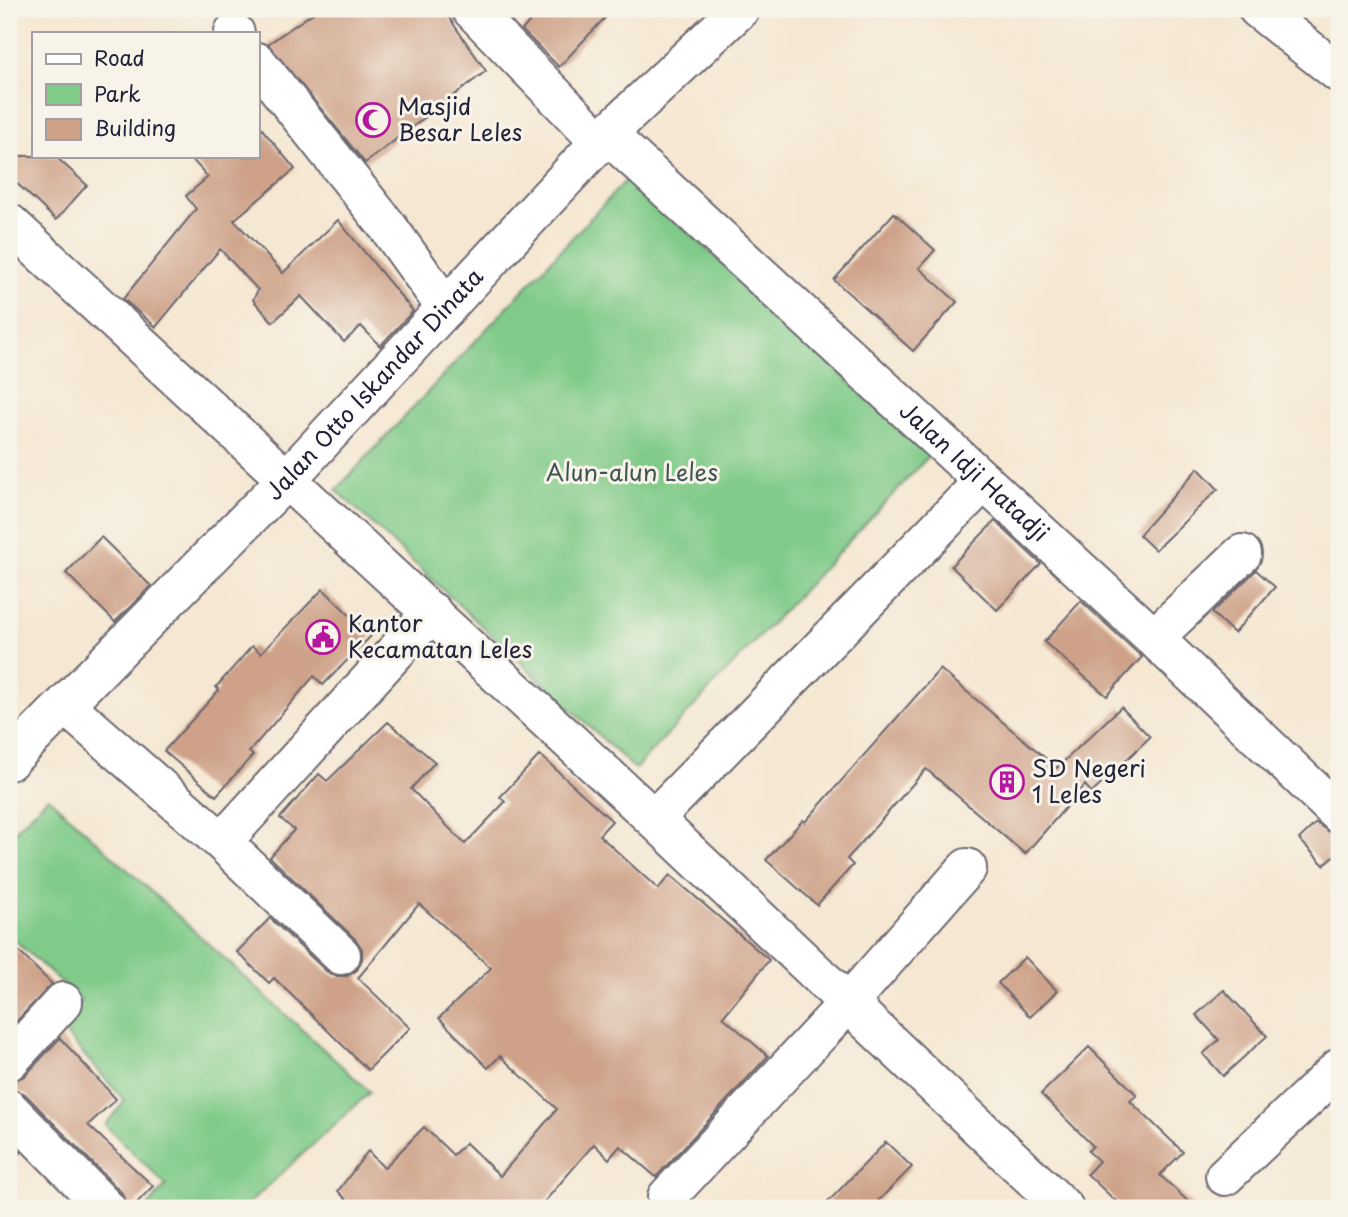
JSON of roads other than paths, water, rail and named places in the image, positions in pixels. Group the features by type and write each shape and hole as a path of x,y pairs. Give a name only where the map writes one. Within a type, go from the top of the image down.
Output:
{"street":[{"name":"Jalan Idji Hatadji","path":"471,9 603,138 984,481 1339,814"},
{"name":"Jalan Otto Iskandar Dinata","path":"9,761 287,479 603,138 740,9"},
{"path":"1258,9 1339,73"},
{"path":"259,65 388,227 446,308"},
{"path":"9,223 654,818 850,1001 1064,1208"},
{"path":"654,818 984,481"},
{"path":"1154,638 1242,554"},
{"path":"222,842 432,612"},
{"path":"65,705 222,842 341,955"},
{"path":"667,1197 850,1001 967,867"},
{"path":"9,1060 64,1002"},
{"path":"1225,1177 1339,1068"},
{"path":"9,1109 106,1208"}],"place":[{"name":"Masjid Besar Leles","path":"373,120"},
{"name":"Kantor Kecamatan Leles","path":"323,637"},
{"name":"SD Negeri 1 Leles","path":"1007,782"}],"park label":[{"name":"Alun-alun Leles","path":"632,473"}]}
